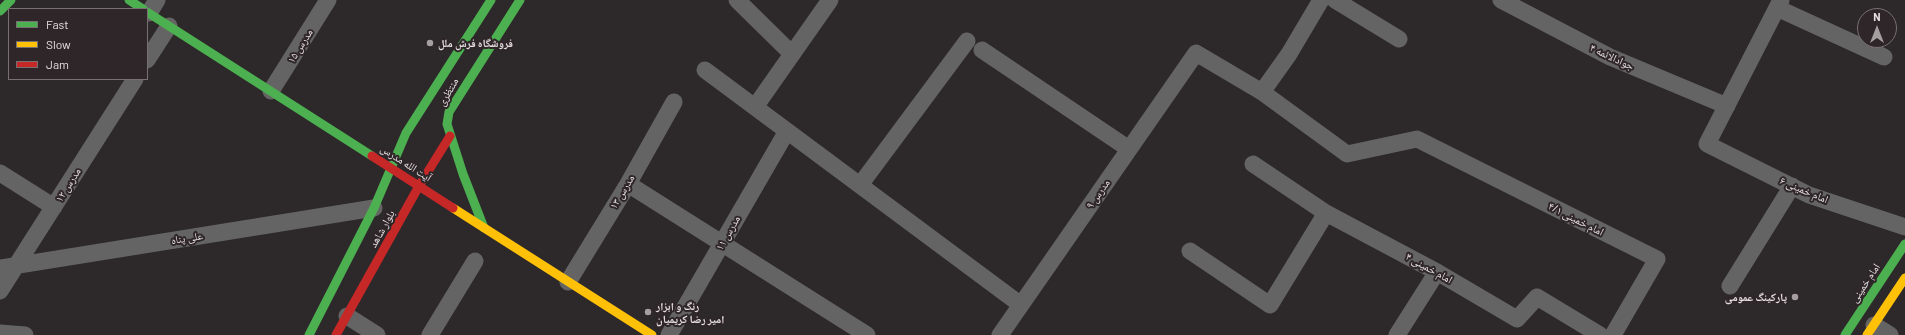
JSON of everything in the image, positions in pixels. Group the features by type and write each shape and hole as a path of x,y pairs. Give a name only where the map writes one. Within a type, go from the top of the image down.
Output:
{"street":[{"path":"0,11 11,0"},
{"name":"آیت الله مدرس","path":"129,0 149,8 169,26 652,335"},
{"name":"مدرس ۱۵","path":"271,91 328,0"},
{"name":"منتظری","path":"391,168 406,133 490,0"},
{"name":"منتظری","path":"484,228 447,124 449,112 520,0"},
{"path":"738,0 792,54"},
{"path":"755,107 830,0"},
{"path":"1262,92 1289,54 1321,0"},
{"path":"1335,0 1399,39"},
{"name":"جوادالائمه ۴","path":"1501,0 1610,57 1727,106"},
{"path":"1727,106 1777,3 1884,57"},
{"path":"148,58 169,26"},
{"path":"469,34 490,47"},
{"path":"860,185 967,41"},
{"path":"982,50 1129,149"},
{"name":"مدرس ۹","path":"1000,335 1196,53 1262,92"},
{"path":"705,70 1021,305"},
{"name":"مدرس ۱۲","path":"0,291 134,80"},
{"name":"امام خمینی ۴/۱","path":"1262,92 1347,154 1417,139 1657,259 1613,335"},
{"name":"مدرس ۱۳","path":"568,282 628,184 674,102"},
{"name":"امام خمینی ۶","path":"1727,106 1707,144 1809,195 1905,227"},
{"name":"مدرس ۱۱","path":"669,335 787,131"},
{"name":"بلوار شاهد","path":"336,335 419,186 450,136"},
{"name":"امام خمینی ۴","path":"1253,164 1326,213 1437,272 1517,319 1537,297 1600,335"},
{"name":"بلوار شاهد","path":"310,335 374,208 391,168"},
{"path":"0,173 54,207"},
{"path":"628,184 867,335"},
{"path":"1730,286 1792,186"},
{"name":"علی پناه","path":"0,268 374,208"},
{"path":"1190,251 1270,305 1326,213"},
{"name":"امام خمینی","path":"1845,335 1905,244"},
{"path":"430,335 475,261"},
{"path":"1397,335 1437,272"},
{"path":"1890,335 1871,330 1905,278"},
{"path":"346,316 377,335"},
{"path":"0,333 25,335"}],"traffic: fast":[{"path":"0,11 11,0"},
{"path":"129,0 141,8"},
{"path":"309,335 374,208 406,133 491,0"},
{"path":"484,228 463,174 447,124 449,112 520,0"},
{"path":"148,13 372,156"},
{"path":"1845,335 1905,244"}],"traffic: slow":[{"path":"453,208 652,335"},
{"path":"1867,335 1905,278"}],"traffic: jam":[{"path":"336,335 419,186 450,136"},
{"path":"372,156 453,208"}],"place":[{"name":"فروشگاه فرش ملل","path":"430,43"},
{"name":"پارکینگ عمومی","path":"1795,297"},
{"name":"رنگ و ابزار امیر رضا کریمیان","path":"648,312"}]}
